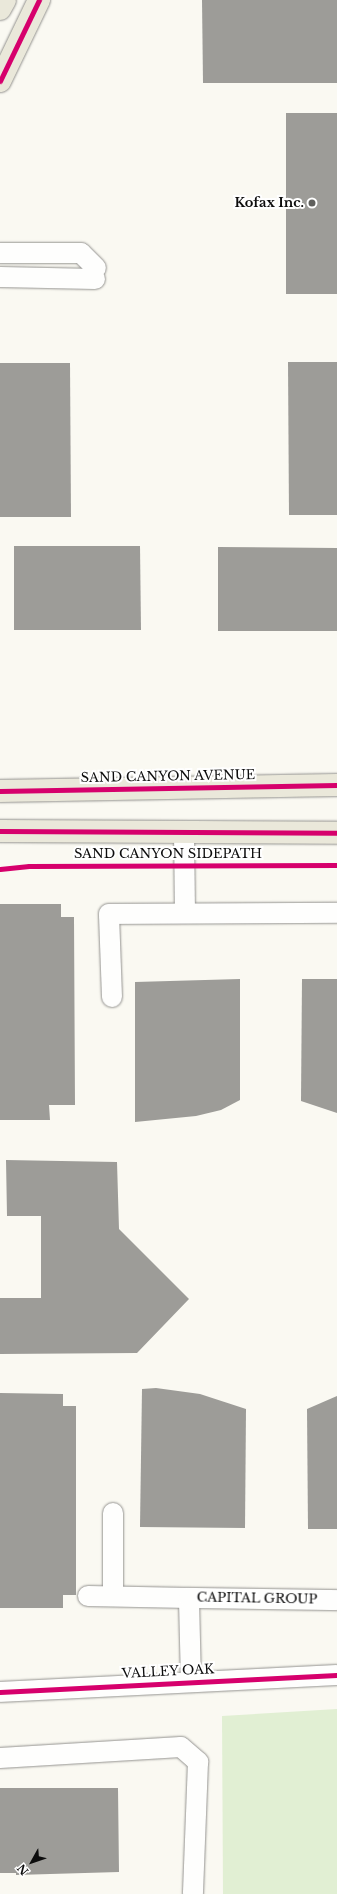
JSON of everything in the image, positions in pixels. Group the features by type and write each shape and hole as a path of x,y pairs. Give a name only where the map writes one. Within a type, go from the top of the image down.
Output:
{"main road":[{"path":"0,9 5,0"},
{"path":"0,81 39,0"},
{"name":"SAND CANYON AVENUE","path":"0,791 337,785"},
{"path":"0,831 337,833"}],"street":[{"path":"0,253 81,253 96,273 0,277"},
{"path":"184,832 185,914"},
{"path":"112,997 110,914 337,913"},
{"path":"113,1513 113,1596"},
{"path":"88,1596 189,1598"},
{"name":"CAPITAL GROUP","path":"191,1682 189,1598 337,1600"},
{"name":"VALLEY OAK","path":"0,1692 337,1675"},
{"path":"0,1758 181,1747 198,1762 193,1894"}],"green space":[{"path":"337,1709 337,1894 223,1894 222,1716"}],"building":[{"path":"202,0 337,0 337,83 203,83"},
{"name":"Kofax Inc.","path":"286,113 337,113 337,294 286,294"},
{"path":"288,362 337,362 337,515 289,515"},
{"path":"0,363 70,363 71,517 0,517"},
{"path":"14,546 140,546 141,630 14,630"},
{"path":"218,547 337,548 337,631 218,631"},
{"path":"0,904 61,904 61,917 74,917 75,1105 49,1105 50,1120 0,1120"},
{"path":"240,979 240,1100 221,1110 196,1116 135,1122 135,982"},
{"path":"302,979 337,979 337,1113 301,1101"},
{"path":"6,1160 117,1162 119,1229 189,1299 137,1353 0,1354 0,1298 41,1298 41,1216 7,1216"},
{"path":"156,1388 200,1394 246,1409 245,1528 140,1527 142,1389"},
{"path":"0,1393 63,1394 63,1406 76,1406 76,1595 63,1595 63,1608 0,1608"},
{"path":"337,1396 337,1529 308,1529 307,1409"},
{"path":"0,1788 118,1788 119,1872 16,1875 16,1873 0,1873"}],"cycle path":[{"path":"0,81 39,0"},
{"path":"0,791 337,785"},
{"path":"0,831 337,833"},
{"name":"SAND CANYON SIDEPATH","path":"0,869 29,866 337,865"},
{"path":"0,1692 337,1675"}],"place":[{"name":"Kofax Inc.","path":"312,203"}]}
